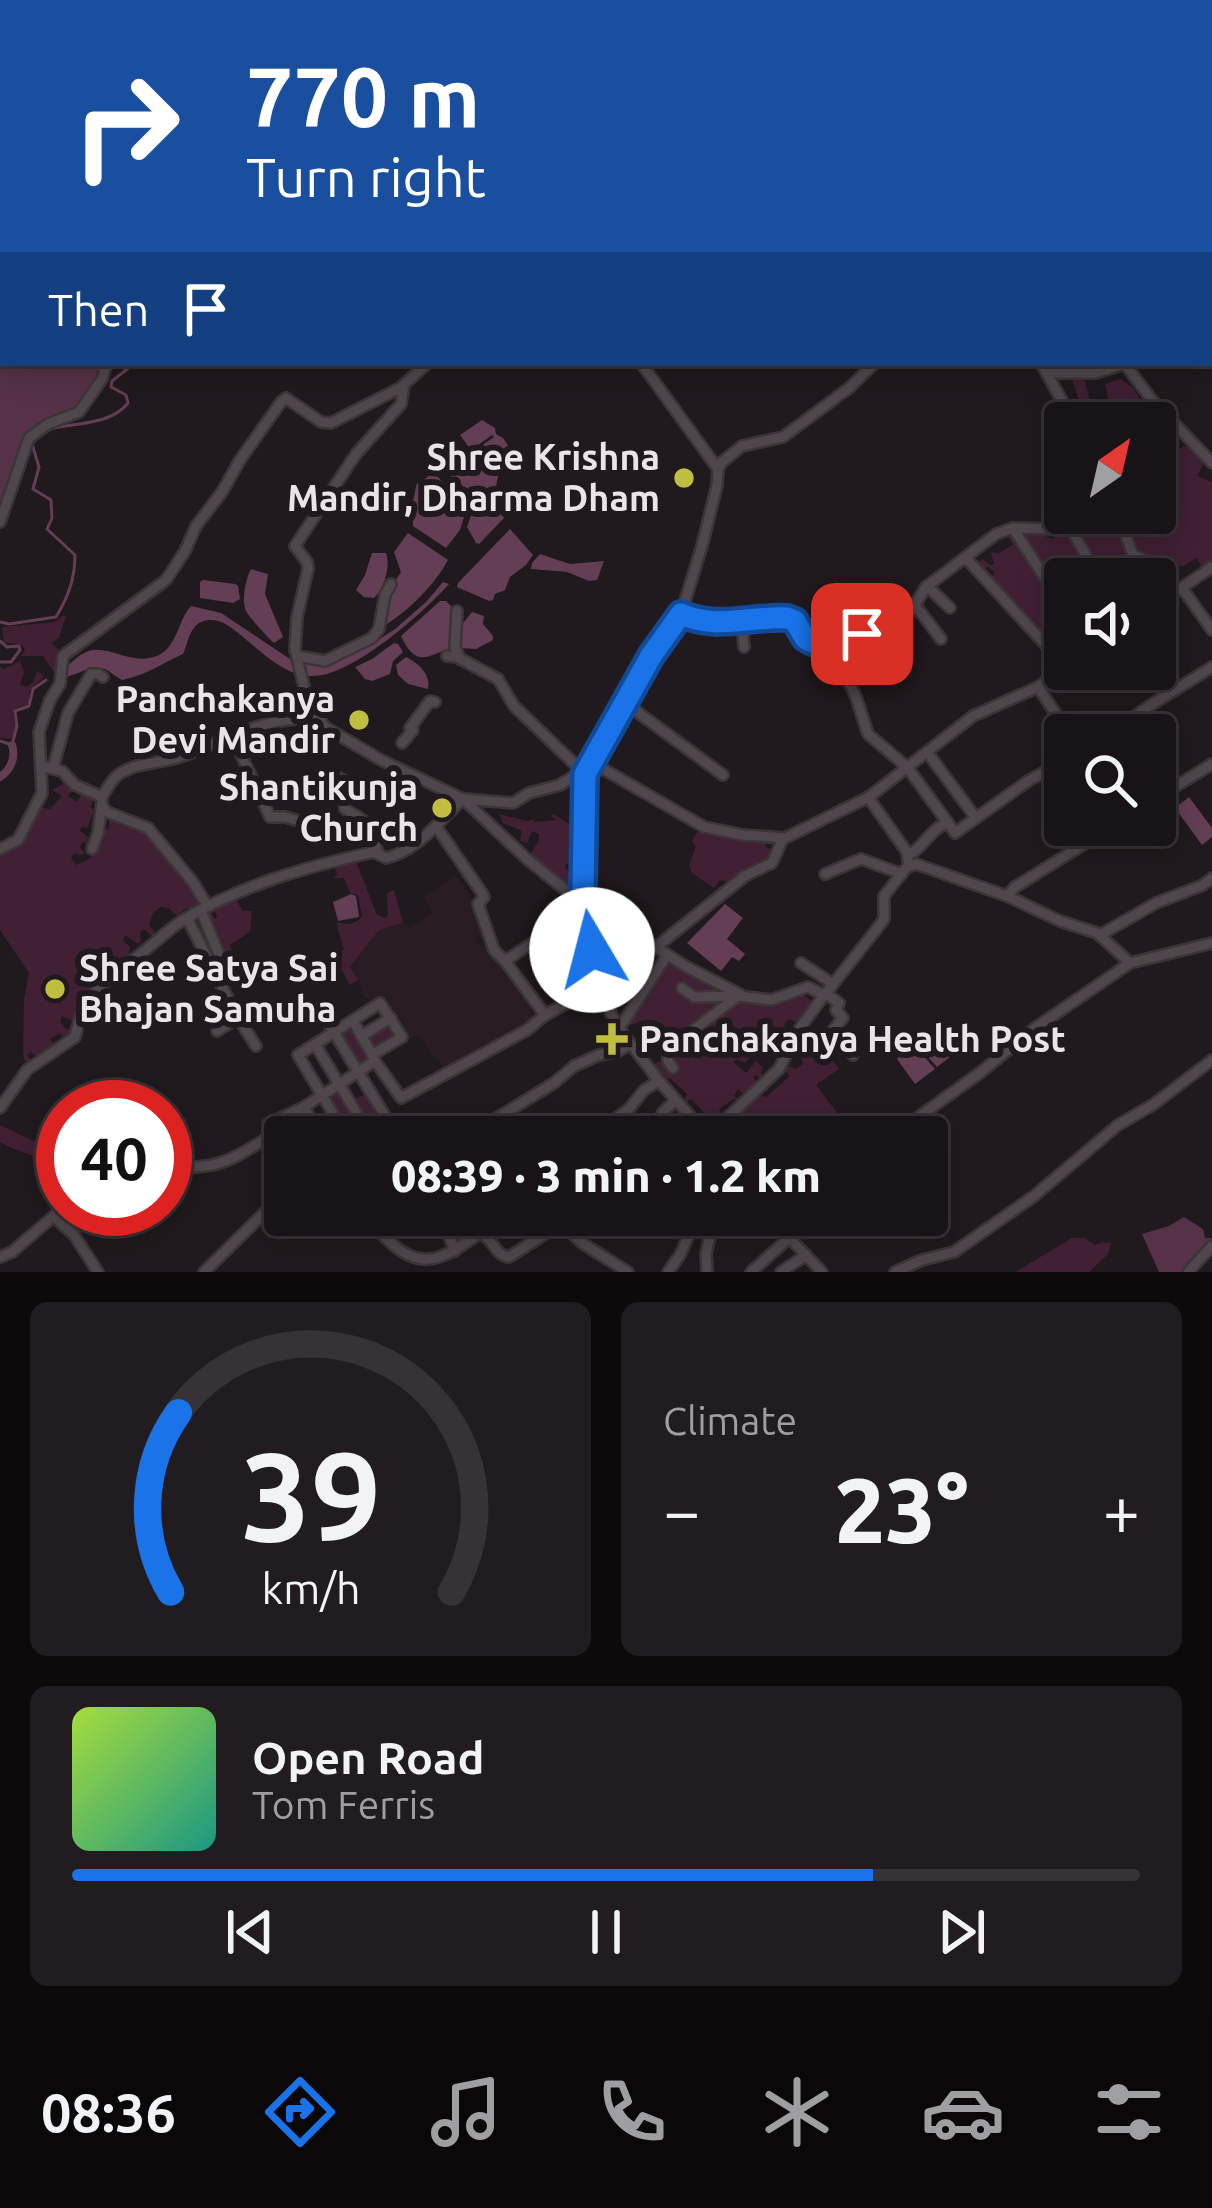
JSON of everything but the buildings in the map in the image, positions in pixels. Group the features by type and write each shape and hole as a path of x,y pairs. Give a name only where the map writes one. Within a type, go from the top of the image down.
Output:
{"street":[{"path":"0,522 29,438 48,424 79,412 106,366"},
{"path":"47,767 39,732 61,681 63,656 166,580 196,526 284,399 326,424 404,385 425,366"},
{"path":"643,366 718,469"},
{"path":"690,1116 618,1027 599,986 584,909 585,774 651,656 681,614 708,525 718,469 728,454 783,437 872,366"},
{"path":"1044,368 1095,373 1115,366"},
{"path":"1126,366 1212,463"},
{"path":"1044,368 1063,402"},
{"path":"404,385 400,404 356,454 295,546 308,569 295,650 308,702 325,727 463,799 513,803 585,774"},
{"path":"681,614 702,621 787,618 813,643 852,641 901,618 927,586 996,534 1013,528 1044,530"},
{"path":"1013,528 1044,576"},
{"path":"1125,534 1133,555 1140,558"},
{"path":"955,550 1044,644"},
{"path":"1176,592 1212,567"},
{"path":"299,666 325,661 372,638 378,632 391,584"},
{"path":"927,586 950,608"},
{"path":"1182,588 1212,629"},
{"path":"915,604 941,639"},
{"path":"457,611 455,647 460,659"},
{"path":"742,622 744,647"},
{"path":"832,645 868,734 907,767 955,833 1044,772"},
{"path":"447,656 498,680 514,706 585,774"},
{"path":"1176,689 1212,667"},
{"path":"0,849 15,844 28,822 75,699 91,674 103,677"},
{"path":"591,762 704,827 783,838 868,797 974,716 1044,682"},
{"path":"1038,687 1056,714"},
{"path":"1141,714 1175,690"},
{"path":"402,743 426,705 435,702"},
{"path":"625,703 723,775"},
{"path":"92,849 102,802 118,775 262,723 319,719"},
{"path":"232,735 270,817 302,822"},
{"path":"927,752 976,818"},
{"path":"1176,787 1212,764"},
{"path":"47,767 62,771 102,802 107,812 148,828 193,882 224,966 214,970"},
{"path":"333,775 343,780 345,809 364,817 374,837 374,852"},
{"path":"868,797 906,865"},
{"path":"0,1108 27,1070 75,1037 84,1006 103,983 187,918 300,871 374,852 386,858 412,849 463,799"},
{"path":"463,799 584,909 739,996"},
{"path":"730,1116 779,1069 798,1031 884,919 884,896 939,825 947,823"},
{"path":"436,826 482,892 478,904 494,950 545,1015"},
{"path":"656,947 745,876 772,863 783,838"},
{"path":"1007,896 1081,846"},
{"path":"825,874 861,860 916,864 1100,935 1130,964"},
{"path":"1100,935 1212,878"},
{"path":"505,962 584,909"},
{"path":"187,918 256,1046"},
{"path":"920,1116 1035,1028 1130,964 1212,943"},
{"path":"618,1027 667,955"},
{"path":"801,962 839,1003 836,1010 842,1018 834,1029 853,1055"},
{"path":"352,1021 401,1098 599,986"},
{"path":"682,988 694,997 771,1000 808,987 827,991"},
{"path":"673,1069 668,1056 739,996"},
{"path":"192,1166 241,1154 272,1135 268,1124 304,1107 321,1095 338,1083 357,1071 402,1037 380,1003 298,1055 321,1095 334,1116"},
{"path":"321,1011 377,1116"},
{"path":"217,1030 238,1018"},
{"path":"362,1036 391,1018"},
{"path":"315,1044 338,1083 368,1116"},
{"path":"500,1116 583,1061 631,1044"},
{"path":"895,1272 922,1259 954,1252 1034,1196 1118,1125 1212,1060"},
{"path":"619,1116 659,1081"},
{"path":"637,1101 652,1100"},
{"path":"661,1116 675,1101"},
{"path":"304,1107 309,1116"},
{"path":"204,1272 264,1213"},
{"path":"385,1236 407,1256 433,1260 483,1233 501,1255 509,1257 560,1225 628,1272"},
{"path":"0,1257 36,1232"},
{"path":"75,1236 98,1272"},
{"path":"449,1236 455,1251"},
{"path":"668,1272 686,1236"},
{"path":"707,1272 710,1236"},
{"path":"752,1272 789,1238 822,1272"},
{"path":"1188,1272 1212,1246"},
{"path":"781,1272 806,1255"},
{"path":"433,1260 439,1272"}],"shaded area":[{"path":"0,366 104,366 81,408 38,429 0,517"},
{"path":"1071,376 1085,381 1090,402 1079,400"},
{"path":"1120,379 1141,402 1109,402 1105,384"},
{"path":"482,420 495,428 516,457 497,481 504,518 479,544 467,527 475,504 459,481 441,468 456,453 468,455 494,437 471,450 460,435"},
{"path":"1186,446 1205,460 1197,476 1212,482 1212,563 1202,568 1197,558 1176,567 1176,558 1137,556 1128,534 1176,534 1176,449"},
{"path":"433,472 467,507 460,530 446,548 413,526 417,483 442,494 424,480"},
{"path":"510,529 533,555 510,577 505,590 489,601 457,587 458,583"},
{"path":"408,533 448,560 420,597 384,626 392,586 401,572 394,552"},
{"path":"1006,533 1072,534 1085,558 1044,558 1044,640 989,581 995,572 988,567 982,571 976,563 983,559 994,564 991,552 1013,545"},
{"path":"1075,534 1123,534 1139,558 1089,558"},
{"path":"372,553 386,553 388,564 374,598 356,590"},
{"path":"540,554 570,564 604,561 597,580 589,581 567,572 531,569"},
{"path":"251,569 268,574 265,594 283,637 274,643 246,611"},
{"path":"203,580 235,584 240,599 233,603 200,598"},
{"path":"443,582 449,584 406,625 348,666 329,673 300,675 267,657 227,625 209,620 194,628 183,654 138,676 122,680 97,668 63,678 61,671 92,650 139,658 159,655 170,645 191,606 221,613 302,667 306,662 322,665 364,649 395,629"},
{"path":"440,601 455,610 452,647 417,656 401,636"},
{"path":"472,612 484,616 483,624 493,640 476,649 460,648 460,627"},
{"path":"66,616 59,638 52,643 60,652 54,672 43,656 21,656 22,645 4,642 2,627 55,622"},
{"path":"394,643 403,652 393,661 390,674 365,679 355,667"},
{"path":"406,657 423,670 428,689 408,684 398,675 396,665"},
{"path":"20,661 24,672 20,685 33,683 37,671 44,676 29,692 29,704 13,713 16,729 11,739 0,738 0,667"},
{"path":"64,777 75,787 68,796 77,802 83,792 94,798 87,828 79,830 88,837 80,847 83,855 71,858 76,865 91,858 100,828 108,829 110,815 150,834 206,907 192,913 187,908 177,915 160,907 149,925 159,936 155,939 144,929 138,944 125,935 123,941 133,957 111,973 76,1023 62,1016 65,1028 74,1031 65,1040 60,1033 50,1039 56,1049 39,1058 31,1052 27,1055 31,1065 23,1052 29,973 0,930 0,851 17,845 39,807 50,809 62,796 52,790 63,784"},
{"path":"1189,797 1212,828 1212,837 1202,845 1176,807"},
{"path":"499,814 534,822 557,820 550,816 554,814 575,825 575,836 568,845 574,854 579,851 578,863 566,864 568,888 529,857 539,834 532,831 527,843 520,841 522,831 503,823"},
{"path":"699,829 765,841 773,850 770,859 730,882 720,880 714,888 692,873 689,865"},
{"path":"355,859 377,915 388,915 387,893 394,890 403,923 379,930 350,967 358,980 350,985 332,952 344,950 336,922 350,924 362,917 358,895 350,893 344,878 333,878 337,875 334,865"},
{"path":"456,876 477,905 487,938 480,935 475,941 490,945 489,958 500,958 536,1003 530,1010 534,1021 526,1027 445,1070 418,1035 406,1041 378,998 364,998 350,968 379,930 403,923 409,929 432,912 423,897"},
{"path":"356,896 359,917 338,921 333,902"},
{"path":"235,898 243,911 252,911 250,932 230,945 234,957 226,960 203,914 209,911 215,919 214,909"},
{"path":"725,904 743,918 727,939 745,954 739,961 732,957 721,971 687,943"},
{"path":"668,957 738,995 693,995 681,987 691,999 735,997 678,1043 666,1062 672,1070 670,1059 739,998 771,1003 808,990 803,994 814,1003 799,1025 791,1019 785,1022 784,1031 793,1038 786,1052 773,1048 768,1054 755,1052 745,1063 733,1062 746,1073 756,1061 766,1078 753,1077 759,1085 746,1096 738,1089 734,1096 742,1101 734,1099 719,1109 723,1116 707,1116 691,1099 683,1104 687,1094 670,1078 663,1080 652,1066 665,1058 663,1046 647,1042 637,1023 626,1022"},
{"path":"390,1019 401,1036 358,1069 336,1033 352,1023 363,1036"},
{"path":"899,1028 935,1069 915,1084 897,1059 910,1044 895,1055 886,1043"},
{"path":"931,1030 952,1050 937,1067 916,1044"},
{"path":"800,1037 808,1039 839,1069 816,1085 840,1116 736,1116 758,1094 766,1097 790,1076 784,1070 787,1066 796,1069 803,1064 795,1048"},
{"path":"338,1087 356,1116 336,1116 324,1096"},
{"path":"369,1093 383,1116 360,1116 353,1105 356,1098"},
{"path":"0,1125 36,1142 36,1156 15,1149 0,1142"},
{"path":"1184,1217 1203,1229 1212,1244 1187,1272 1159,1272 1142,1234"},
{"path":"1072,1238 1085,1238 1095,1245 1111,1243 1108,1254 1089,1272 1015,1272"}],"waterway":[{"path":"47,430 102,420 120,410 128,403 126,395 111,387 112,381 131,366"},
{"path":"0,622 56,617 72,580 75,555 47,529 51,500 33,489 39,467 32,444 39,435"},
{"path":"0,641 20,650 11,662 0,662"},
{"path":"0,741 12,745 15,711 29,706 33,689 46,680"},
{"path":"0,777 12,763 12,745"}],"place":[{"name":"Shree Krishna Mandir, Dharma Dham","path":"684,478"},
{"name":"Panchakanya Devi Mandir","path":"359,720"},
{"name":"Shantikunja Church","path":"442,808"},
{"name":"Shree Satya Sai Bhajan Samuha","path":"55,989"},
{"name":"Panchakanya Health Post","path":"612,1039"}],"route":[{"path":"592,950 584,914 582,864 585,774 651,656 681,614 726,624 787,618 795,621 805,638 825,645 852,641 862,634"}]}
